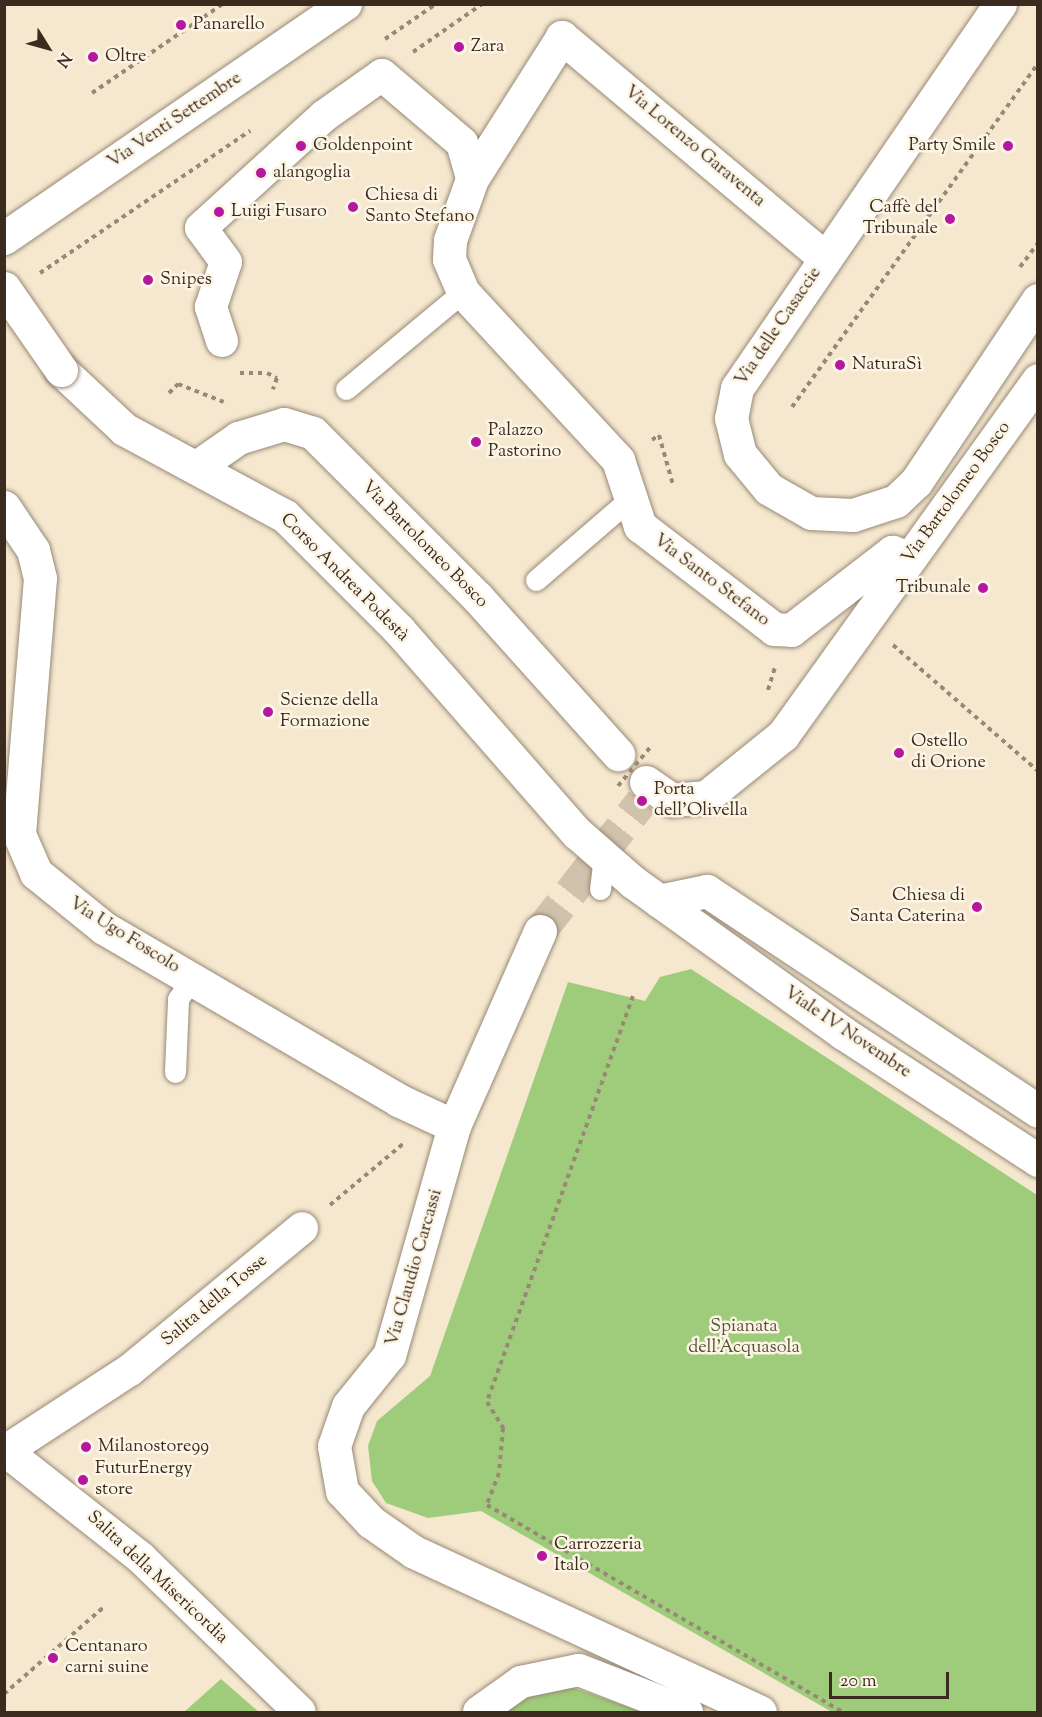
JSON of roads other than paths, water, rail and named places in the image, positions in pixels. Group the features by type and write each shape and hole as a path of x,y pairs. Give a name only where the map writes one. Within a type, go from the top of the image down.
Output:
{"street":[{"name":"Via Venti Settembre","path":"4,238 345,4"},
{"name":"Via delle Casaccie","path":"1000,4 737,388 730,418 740,454 787,502 831,516 874,511 896,501 916,482 1038,300"},
{"name":"Via Lorenzo Garaventa","path":"562,37 825,258"},
{"name":"Via Santo Stefano","path":"562,37 472,179 450,240 449,259 463,292 613,453 644,531 783,632 892,552 919,546"},
{"path":"222,341 211,307 226,262 201,228 324,116 379,60 462,143 472,179"},
{"name":"Corso Andrea Podestà","path":"19,283 61,370 124,429 198,466 285,516 399,630 602,874 633,882"},
{"name":"Via Bartolomeo Bosco","path":"198,466 238,438 284,424 313,433 478,598 635,783 672,800 706,797 783,735 1038,380"},
{"name":"Via Ugo Foscolo","path":"4,507 33,550 40,578 19,834 36,873 50,889 104,928 398,1100 454,1126"},
{"name":"Viale IV Novembre","path":"633,882 843,1033 1038,1160"},
{"path":"659,901 707,891 1038,1111"},
{"name":"Via Claudio Carcassi","path":"540,931 454,1126 390,1355 348,1406 334,1446 342,1491 371,1522 462,1578 655,1659 760,1713"},
{"name":"Salita della Tosse","path":"6,1452 130,1370 302,1228"},
{"name":"Salita della Misericordia","path":"6,1452 141,1558 300,1713"},
{"path":"479,1713 521,1682 579,1670 687,1713"}],"lane":[{"path":"346,390 463,292"},
{"path":"536,580 631,498"},
{"path":"176,1072 178,999 192,978"}],"tunnel":[{"path":"540,931 642,801"}],"place":[{"name":"Panarello","path":"181,25"},
{"name":"Zara","path":"459,47"},
{"name":"Oltre","path":"93,57"},
{"name":"Goldenpoint","path":"301,146"},
{"name":"Party Smile","path":"1008,146"},
{"name":"alangoglia","path":"261,173"},
{"name":"Chiesa di Santo Stefano","path":"353,207"},
{"name":"Luigi Fusaro","path":"219,212"},
{"name":"Caffè del Tribunale","path":"950,219"},
{"name":"Snipes","path":"148,280"},
{"name":"NaturaSì","path":"840,365"},
{"name":"Palazzo Pastorino","path":"476,442"},
{"name":"Tribunale","path":"983,588"},
{"name":"Scienze della Formazione","path":"268,712"},
{"name":"Ostello di Orione","path":"899,753"},
{"name":"Porta dell'Olivella","path":"642,801"},
{"name":"Chiesa di Santa Caterina","path":"977,907"},
{"name":"Milanostore99","path":"86,1447"},
{"name":"FuturEnergy store","path":"83,1480"},
{"name":"Carrozzeria Italo","path":"542,1556"},
{"name":"Centanaro carni suine","path":"53,1658"}],"park label":[{"name":"Spianata dell'Acquasola","path":"744,1338"}]}
